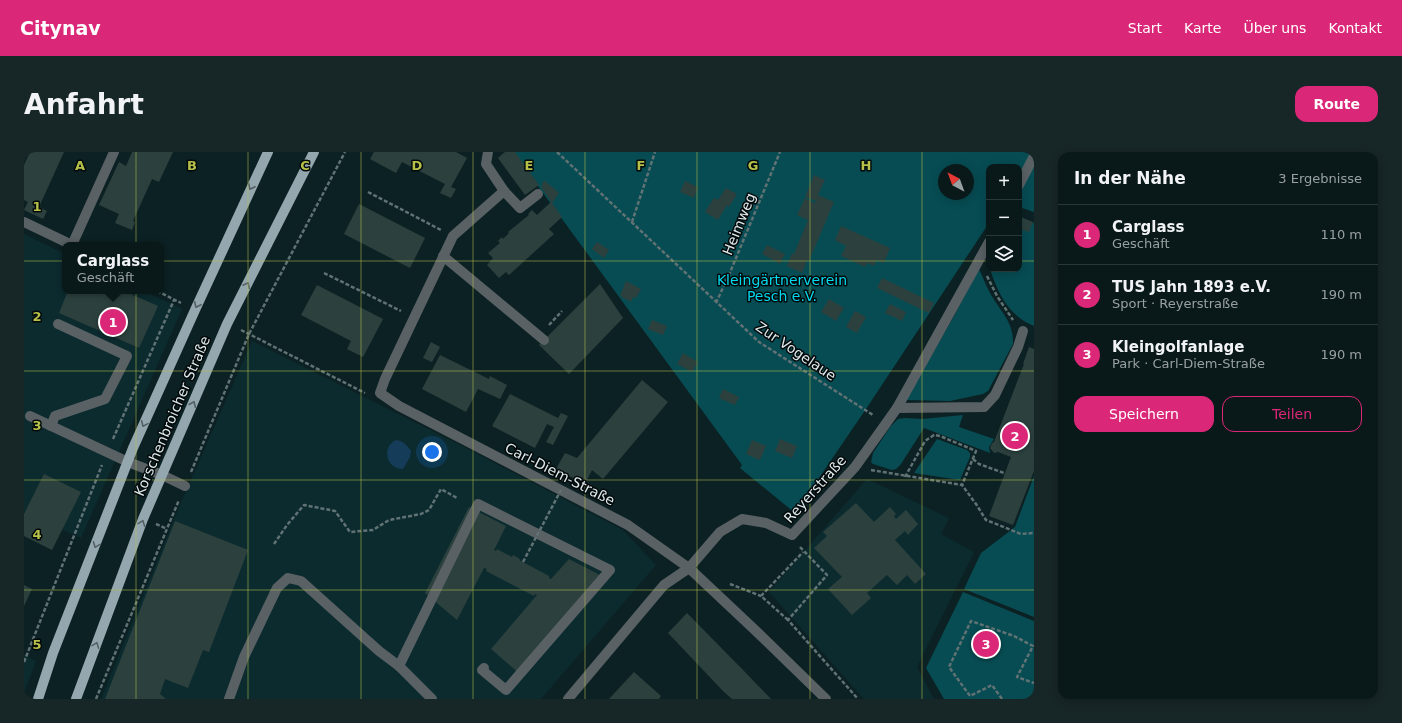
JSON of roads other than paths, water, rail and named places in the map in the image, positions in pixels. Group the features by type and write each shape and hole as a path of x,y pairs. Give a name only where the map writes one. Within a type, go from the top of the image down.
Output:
{"main road":[{"name":"Korschenbroicher Straße","path":"38,699 53,653 128,462 195,310 268,152"},
{"name":"Korschenbroicher Straße","path":"76,699 143,519 227,324 314,152"}],"street":[{"path":"73,242 114,152"},
{"path":"488,152 486,164 504,190 520,208 538,194"},
{"path":"1022,179 1034,156"},
{"path":"504,190 453,236 443,256 544,340"},
{"path":"24,222 66,242"},
{"name":"Reyerstraße","path":"568,699 664,585 689,568 720,532 742,519 766,523 792,535 855,467 884,424 897,408 986,248"},
{"name":"Carl-Diem-Straße","path":"443,256 384,380 380,393 399,406 625,523 689,568 826,699"},
{"path":"51,426 55,416 105,399 127,356 58,324"},
{"path":"897,408 984,407 995,395 1018,347 1023,331"},
{"path":"30,416 128,462 162,475 185,486"},
{"path":"399,666 478,504 610,570 506,690 482,670 484,668"},
{"path":"229,699 244,657 277,588 288,578 301,581 379,651 399,666 432,699"}],"place":[{"name":"Carglass","path":"113,322"},
{"name":"TUS Jahn 1893 e.V.","path":"1015,436"},
{"name":"Kleingolfanlage","path":"986,644"}],"park label":[{"name":"Kleingärtnerverein Pesch e.V.","path":"782,288"}]}
